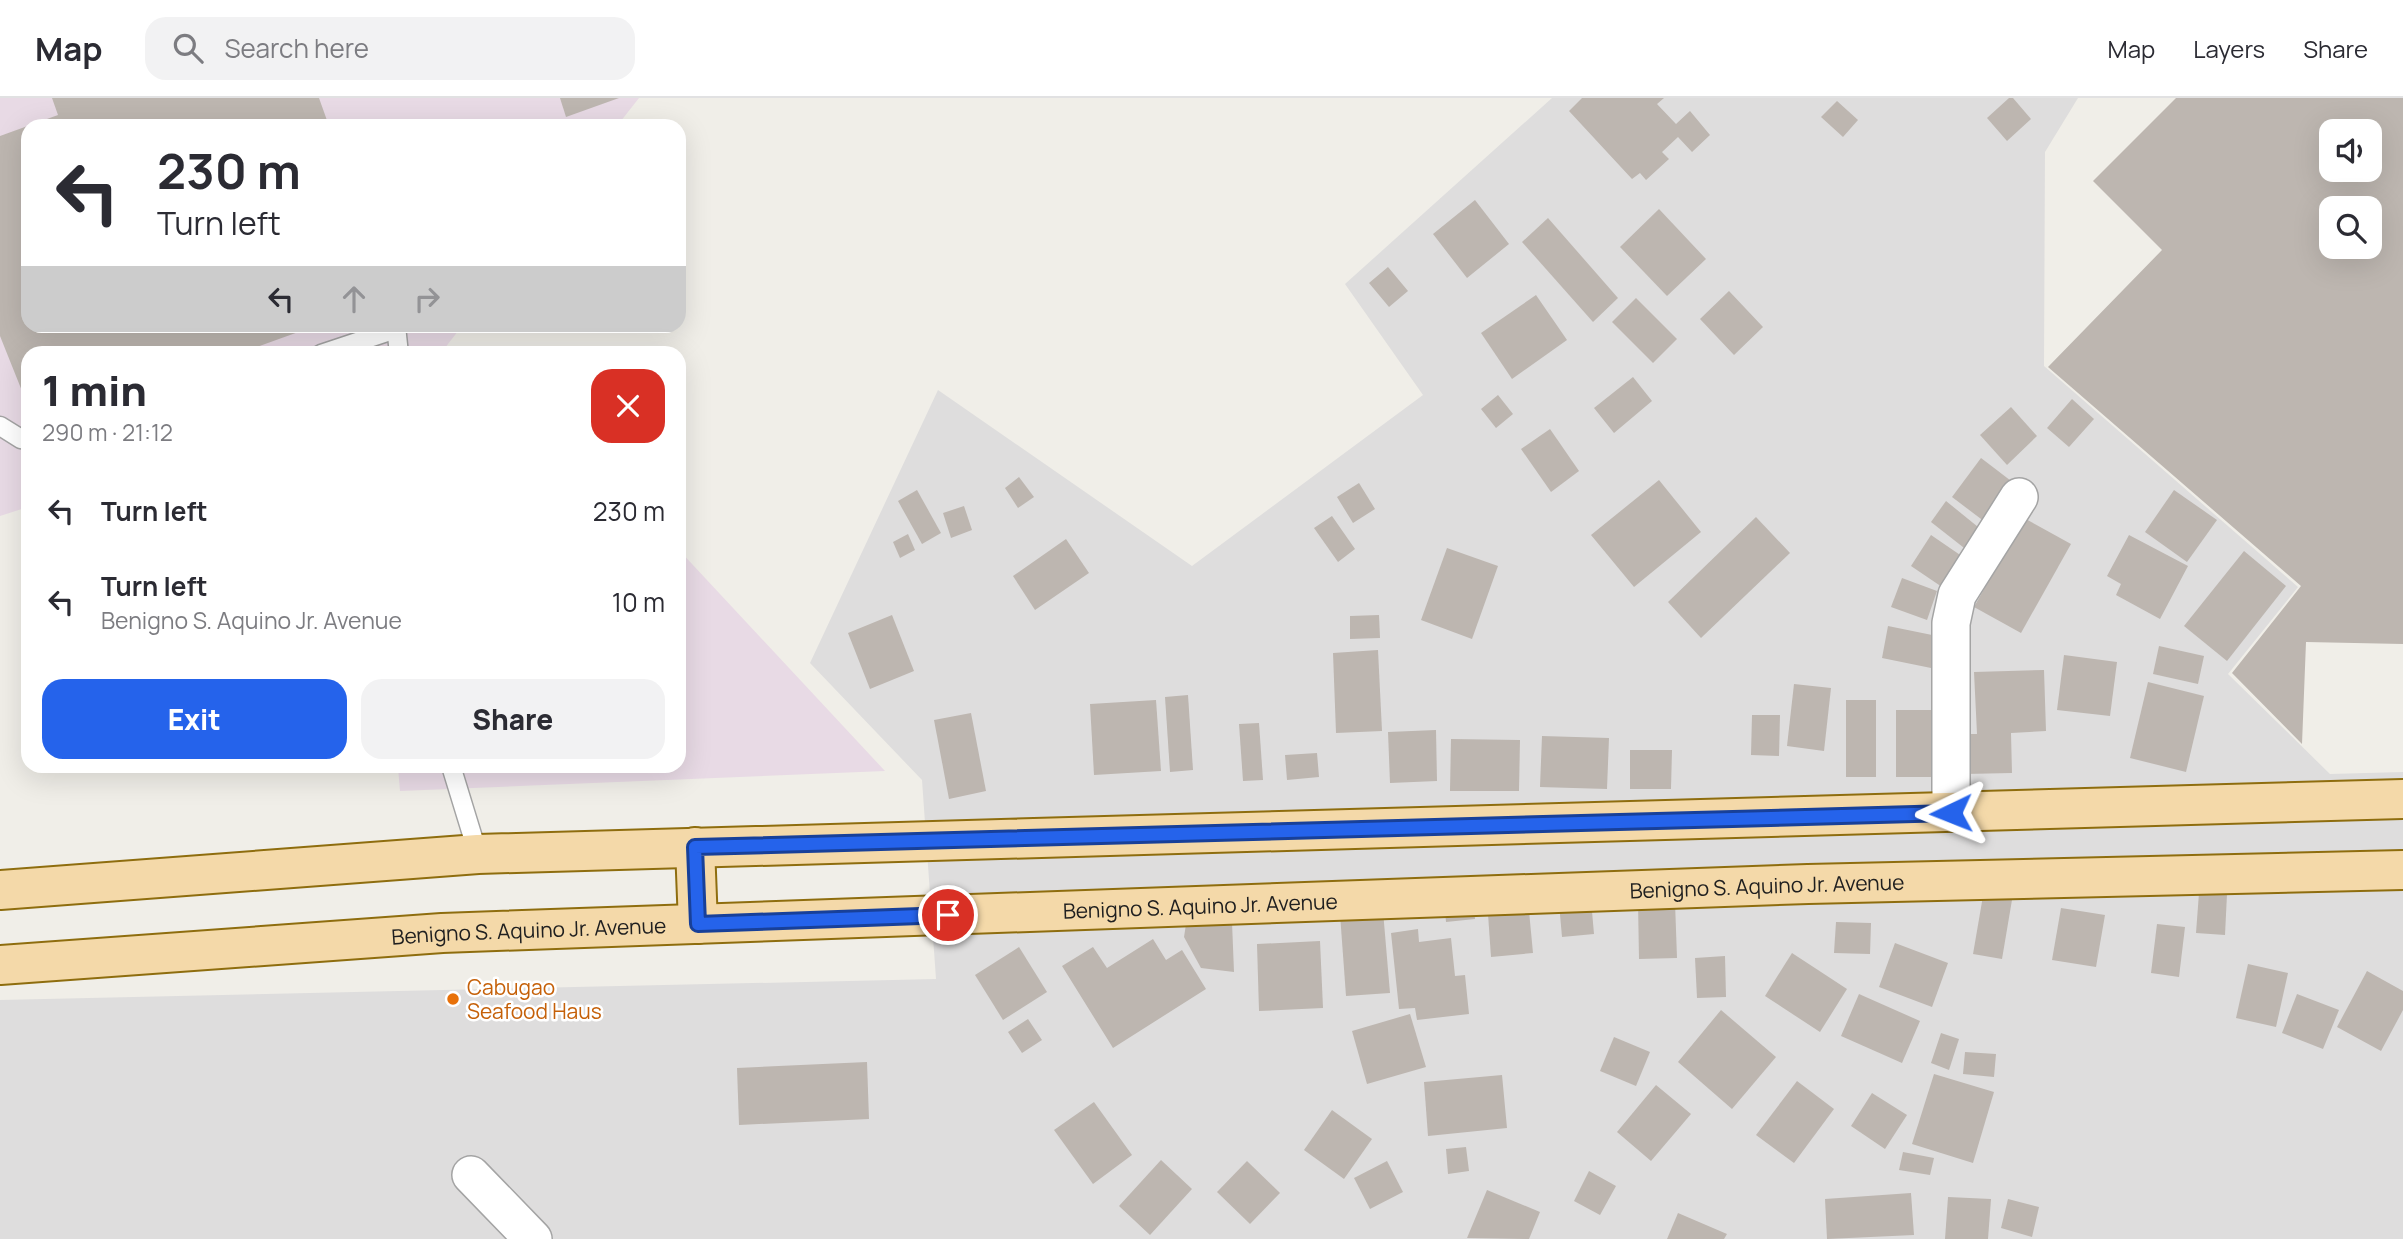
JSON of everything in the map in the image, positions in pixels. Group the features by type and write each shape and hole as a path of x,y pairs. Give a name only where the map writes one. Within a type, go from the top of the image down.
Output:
{"main road":[{"path":"0,890 478,853 2403,799"},
{"path":"695,847 698,924"},
{"name":"Benigno S. Aquino Jr. Avenue","path":"0,965 442,933 1808,884 2403,870"}],"street":[{"path":"1951,813 1950,652 1957,595 2020,497"},
{"path":"471,1175 533,1239"}],"lane":[{"path":"343,346 379,333"},
{"path":"0,426 21,439"},
{"path":"453,773 478,853"}],"shaded area":[{"path":"0,98 639,98 622,119 21,119 21,333 457,333 446,346 21,346 21,509 0,516"},
{"path":"1552,98 2078,98 2045,152 2044,366 2298,587 2228,674 2330,774 2403,772 2403,1239 0,1239 0,1000 936,979 922,780 810,663 938,390 1192,566 1423,395 1345,284"},
{"path":"686,558 885,771 400,791 398,773 686,773"}],"building":[{"path":"52,98 319,98 326,119 47,119 58,115"},
{"path":"560,98 619,98 566,117"},
{"path":"1582,98 1664,98 1657,104 1676,124 1690,111 1710,135 1692,152 1678,137 1662,152 1669,159 1646,180 1640,173 1632,179 1569,111"},
{"path":"2009,98 2013,98 2031,119 2007,141 1987,118"},
{"path":"2176,98 2403,98 2403,644 2306,642 2302,744 2232,673 2301,586 2048,367 2162,250 2093,181"},
{"path":"1837,101 1858,120 1843,137 1821,117"},
{"path":"21,128 21,333 296,333 259,346 21,346 21,388 0,336 0,136"},
{"path":"1475,200 1509,244 1467,278 1433,234"},
{"path":"1659,209 1706,259 1667,296 1620,247"},
{"path":"1548,218 1618,298 1593,322 1522,242"},
{"path":"1388,267 1408,291 1389,307 1369,283"},
{"path":"1729,291 1763,327 1734,355 1700,319"},
{"path":"1536,295 1567,340 1512,379 1481,333"},
{"path":"1636,298 1677,339 1653,363 1612,322"},
{"path":"1633,377 1652,401 1614,433 1594,408"},
{"path":"1498,395 1513,414 1496,428 1481,409"},
{"path":"2072,399 2094,419 2069,447 2047,428"},
{"path":"2011,407 2037,436 2007,465 1980,435"},
{"path":"1550,429 1579,471 1551,492 1521,449"},
{"path":"1981,458 2019,487 1989,525 1952,497"},
{"path":"1019,477 1034,497 1018,508 1005,488"},
{"path":"1659,480 1701,532 1634,587 1591,535"},
{"path":"1359,483 1375,509 1353,523 1337,497"},
{"path":"917,490 941,533 922,544 898,501"},
{"path":"2174,490 2217,520 2187,562 2145,532"},
{"path":"1946,501 1983,531 1968,551 1931,522"},
{"path":"964,506 972,530 951,538 943,513"},
{"path":"1332,516 1355,549 1338,562 1314,528"},
{"path":"1756,517 1790,553 1701,638 1668,602"},
{"path":"2024,518 2071,544 2021,633 1974,607"},
{"path":"908,534 915,550 900,558 893,542"},
{"path":"1931,535 1966,559 1945,589 1911,566"},
{"path":"2129,535 2188,566 2160,619 2116,595 2121,584 2107,576"},
{"path":"1066,539 1089,573 1035,610 1013,576"},
{"path":"1447,548 1498,566 1472,639 1421,620"},
{"path":"2244,551 2286,586 2227,661 2184,626"},
{"path":"1902,578 1937,591 1927,620 1891,607"},
{"path":"892,615 914,671 870,689 848,633"},
{"path":"1379,615 1380,638 1350,639 1350,616"},
{"path":"1888,626 1937,636 1931,668 1882,658"},
{"path":"2159,646 2204,656 2198,684 2153,674"},
{"path":"1378,650 1382,731 1336,733 1333,653"},
{"path":"2064,655 2117,662 2110,716 2057,710"},
{"path":"2044,670 2046,731 2011,733 2012,773 1965,774 1964,734 1977,734 1974,672"},
{"path":"2148,682 2204,696 2186,772 2130,758"},
{"path":"1794,684 1831,688 1824,751 1787,746"},
{"path":"1188,695 1193,770 1170,772 1165,697"},
{"path":"1156,700 1161,771 1094,775 1090,704"},
{"path":"1846,700 1876,700 1876,777 1846,777"},
{"path":"1896,710 1949,710 1949,777 1896,777"},
{"path":"971,713 986,791 949,799 934,720"},
{"path":"1752,715 1780,715 1779,756 1751,755"},
{"path":"1259,723 1263,780 1243,781 1239,724"},
{"path":"1436,730 1437,781 1390,783 1388,732"},
{"path":"1542,736 1609,738 1607,789 1540,787"},
{"path":"1451,739 1520,740 1519,791 1450,791"},
{"path":"1630,750 1672,750 1671,789 1630,789"},
{"path":"1317,753 1319,777 1287,780 1285,755"},
{"path":"1984,890 2013,894 2002,959 1973,954"},
{"path":"2199,893 2227,894 2225,935 2196,933"},
{"path":"1473,897 1475,919 1446,922 1444,900"},
{"path":"1591,900 1594,934 1562,937 1559,903"},
{"path":"1638,902 1675,902 1677,958 1639,959"},
{"path":"2061,908 2105,915 2096,967 2052,960"},
{"path":"1383,911 1390,993 1346,996 1340,914"},
{"path":"1529,911 1533,953 1491,957 1488,914"},
{"path":"1187,918 1232,922 1234,972 1201,968 1184,937"},
{"path":"1836,922 1871,923 1870,954 1834,953"},
{"path":"2157,924 2185,927 2179,977 2151,973"},
{"path":"1418,929 1419,942 1451,938 1455,976 1465,975 1469,1014 1417,1020 1415,1008 1399,1009 1391,933"},
{"path":"1153,939 1166,960 1182,950 1206,989 1113,1048 1062,966 1093,947 1107,968"},
{"path":"1320,941 1323,1008 1259,1011 1257,944"},
{"path":"1895,943 1948,963 1932,1007 1879,987"},
{"path":"1019,947 1047,992 1003,1020 975,975"},
{"path":"1792,953 1847,989 1820,1032 1765,996"},
{"path":"1725,956 1726,997 1697,998 1695,958"},
{"path":"2248,964 2288,973 2276,1027 2236,1018"},
{"path":"2367,971 2403,991 2403,1010 2381,1051 2337,1027"},
{"path":"1859,994 1920,1021 1902,1063 1841,1036"},
{"path":"2297,994 2339,1010 2323,1049 2282,1033"},
{"path":"1721,1010 1776,1057 1732,1109 1678,1062"},
{"path":"1410,1014 1426,1067 1367,1084 1352,1031"},
{"path":"1028,1019 1042,1040 1022,1053 1008,1032"},
{"path":"1941,1033 1959,1039 1949,1070 1931,1063"},
{"path":"1614,1037 1650,1052 1636,1086 1600,1071"},
{"path":"1965,1052 1996,1054 1994,1077 1963,1074"},
{"path":"867,1062 869,1119 739,1125 737,1068"},
{"path":"1934,1074 1994,1092 1973,1163 1912,1144"},
{"path":"1502,1075 1507,1128 1428,1136 1424,1082"},
{"path":"1797,1081 1834,1109 1794,1163 1756,1135"},
{"path":"1656,1085 1691,1114 1651,1161 1617,1132"},
{"path":"1872,1093 1907,1115 1885,1149 1851,1126"},
{"path":"1094,1102 1132,1155 1093,1184 1054,1130"},
{"path":"1332,1110 1372,1139 1344,1179 1304,1150"},
{"path":"1466,1147 1469,1171 1448,1174 1446,1149"},
{"path":"1903,1152 1934,1158 1930,1175 1899,1170"},
{"path":"1161,1160 1192,1189 1150,1235 1119,1206"},
{"path":"1247,1161 1280,1193 1250,1224 1217,1192"},
{"path":"1387,1161 1403,1192 1370,1209 1354,1178"},
{"path":"1589,1171 1616,1186 1600,1215 1574,1201"},
{"path":"1487,1190 1540,1212 1529,1239 1467,1238"},
{"path":"1911,1193 1914,1235 1827,1239 1825,1199"},
{"path":"1948,1197 1991,1199 1988,1239 1945,1239"},
{"path":"2008,1199 2039,1207 2032,1237 2001,1228"},
{"path":"1678,1213 1727,1234 1724,1239 1667,1239"}],"place":[{"name":"Cabugao Seafood Haus","path":"453,999"}],"route":[{"path":"948,915 698,924 695,847 1951,813"}]}
